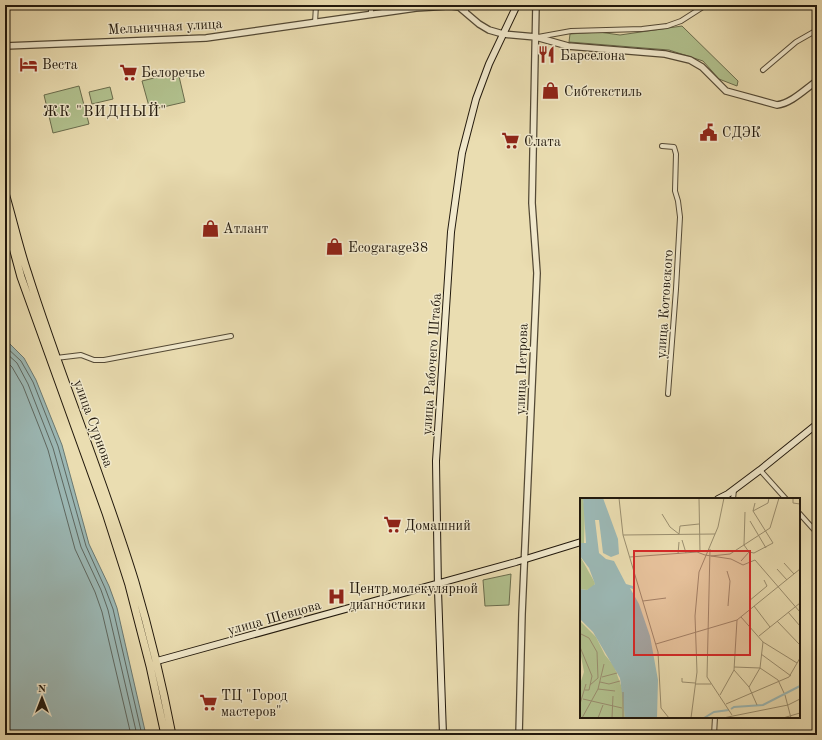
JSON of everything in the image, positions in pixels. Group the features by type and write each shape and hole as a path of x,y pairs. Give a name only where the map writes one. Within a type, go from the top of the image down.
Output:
{"main road":[{"name":"улица Рабочего Штаба","path":"443,735 436,461 451,232 462,153 476,99 489,64 517,5"},
{"name":"улица Сурнова","path":"5,193 26,269 135,581 157,661 172,735"},
{"name":"улица Сурнова","path":"5,218 21,277 106,513 129,585 150,666 165,735"},
{"path":"720,498 734,490 817,424"},
{"name":"улица Шевцова","path":"157,661 525,560 580,542"}],"street":[{"path":"315,23 316,5"},
{"path":"371,5 371,15"},
{"path":"466,5 466,12 472,19 489,30 503,34 536,37 568,46 665,54 690,60 702,67 726,91 777,105 792,99 817,81"},
{"name":"улица Петрова","path":"519,735 537,273 532,203 536,5"},
{"path":"536,37 571,31 642,29 667,26 681,21 706,5"},
{"name":"Мельничная улица","path":"5,46 206,38 416,8 450,6 459,7 466,12"},
{"path":"763,70 796,42 817,30"},
{"name":"улица Котовского","path":"662,146 674,147 676,154 675,191 680,217 668,394"},
{"path":"56,358 81,355 94,360 104,360 231,336"},
{"path":"760,470 785,498"},
{"path":"733,498 734,490"},
{"path":"800,514 817,533"},
{"path":"714,735 716,718"}],"green space":[{"path":"682,26 738,81 737,86 719,79 703,61 669,50 569,42 570,34 599,32 620,35"},
{"path":"178,72 185,102 150,110 142,81"},
{"path":"79,86 89,124 53,133 44,95"},
{"path":"110,87 113,99 92,104 89,92"},
{"path":"511,574 509,605 485,606 483,580"}],"water":[{"path":"5,339 24,358 36,380 62,445 89,544 109,586 117,608 146,735 5,735"}],"place":[{"name":"Барселона","path":"547,55"},
{"name":"Веста","path":"29,64"},
{"name":"Белоречье","path":"128,72"},
{"name":"Сибтекстиль","path":"551,91"},
{"name":"СДЭК","path":"709,132"},
{"name":"Слата","path":"511,141"},
{"name":"Атлант","path":"210,228"},
{"name":"Ecogarage38","path":"335,247"},
{"name":"Домашний","path":"392,525"},
{"name":"Центр молекулярной диагностики","path":"336,596"},
{"name":"ТЦ \"Город мастеров\"","path":"208,703"}],"district":[{"name":"ЖК \"ВИДНЫЙ\"","path":"105,111"}]}
